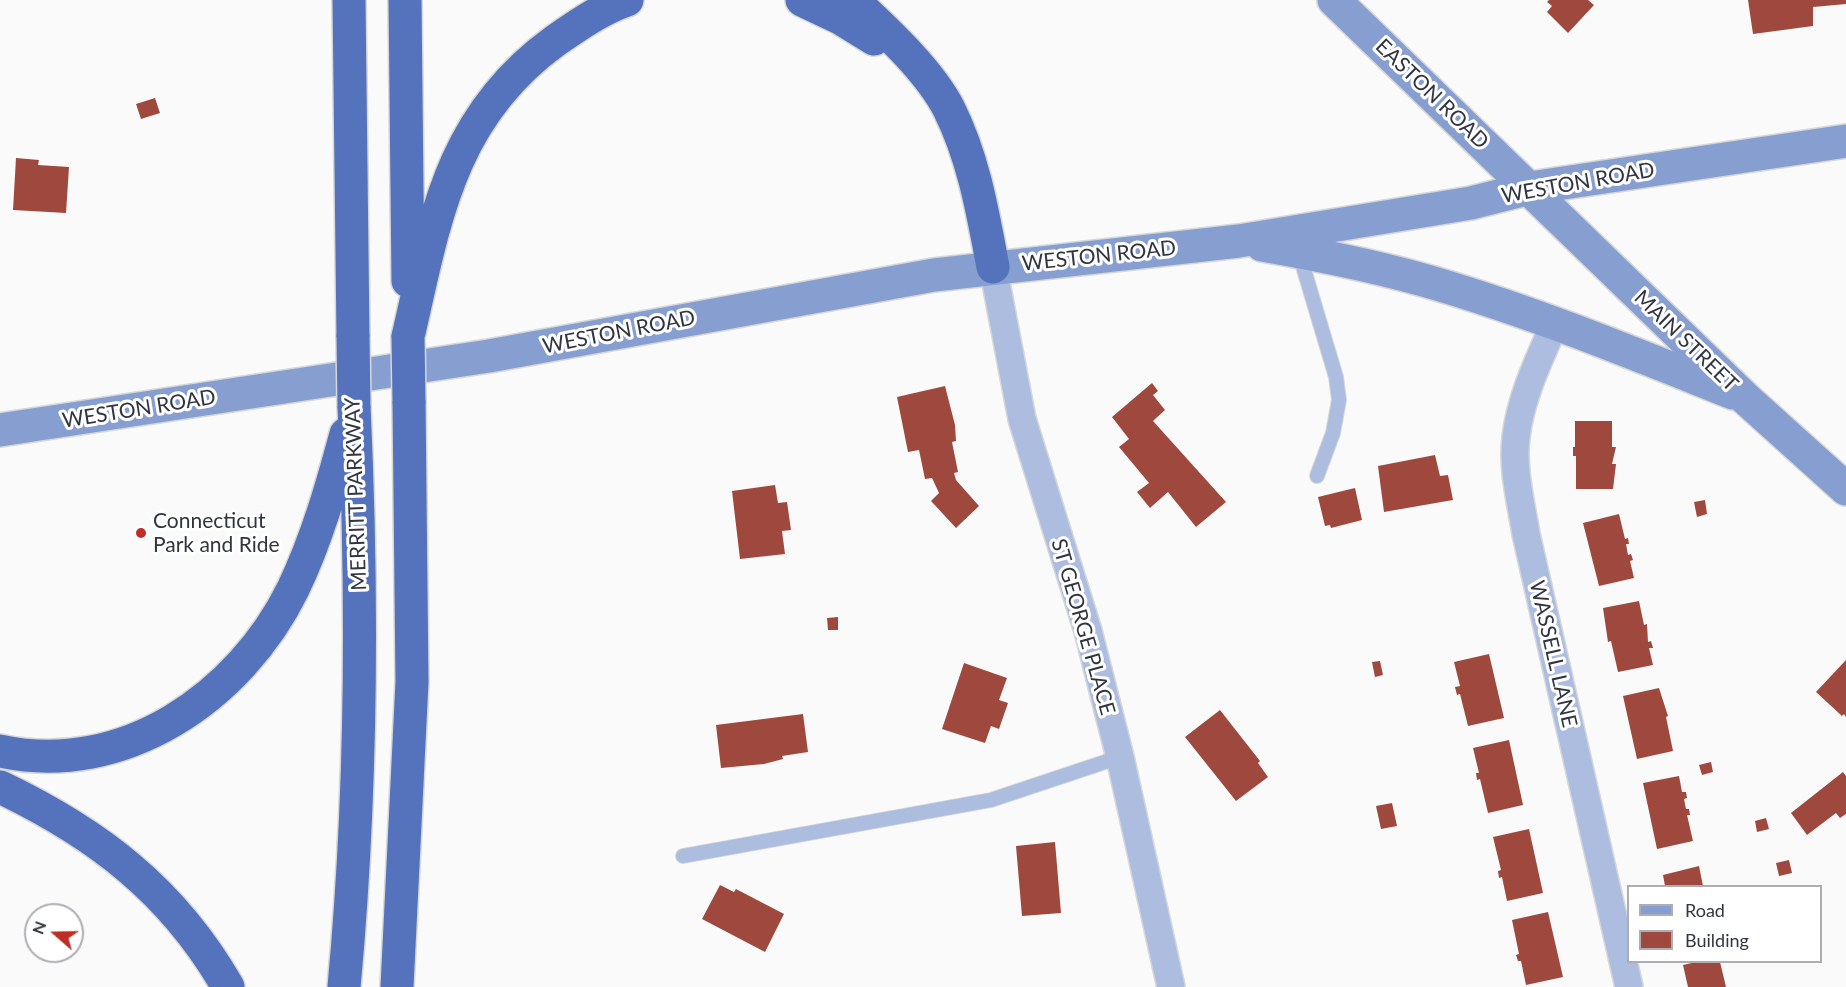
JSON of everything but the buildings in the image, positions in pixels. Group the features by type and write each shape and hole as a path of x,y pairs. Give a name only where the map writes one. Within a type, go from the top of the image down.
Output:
{"highway":[{"name":"MERRITT PARKWAY","path":"344,987 358,761 359,522 354,406 349,0"},
{"path":"397,987 412,682 405,0"},
{"path":"408,337 443,194 462,149 483,114 500,92 540,52 583,22 627,0"},
{"path":"802,0 840,18 918,68"},
{"path":"853,0 918,68 948,108 967,153 993,267"},
{"path":"0,751 55,757 90,753 131,742 176,719 200,703 241,667 271,626 292,590 329,496 354,406"},
{"path":"0,787 65,820 111,851 173,909 228,987"}],"main road":[{"name":"EASTON ROAD","path":"1334,0 1530,188"},
{"name":"WESTON ROAD","path":"0,430 489,356 775,303 993,267 1239,241 1470,203 1530,188 1846,141"},
{"name":"MAIN STREET","path":"1530,188 1746,398 1846,489"},
{"name":"WESTON ROAD","path":"1239,241 1299,251 1434,283 1555,323 1746,398"}],"street":[{"name":"ST GEORGE PLACE","path":"993,267 1022,418 1088,631 1120,757 1171,987"},
{"name":"WASSELL LANE","path":"1555,323 1527,389 1516,438 1516,473 1528,546 1629,987"}],"lane":[{"path":"1299,251 1336,377 1339,400 1333,433 1317,476"},
{"path":"683,856 991,800 1120,757"}],"place":[{"name":"Connecticut Park and Ride","path":"141,533"}]}
